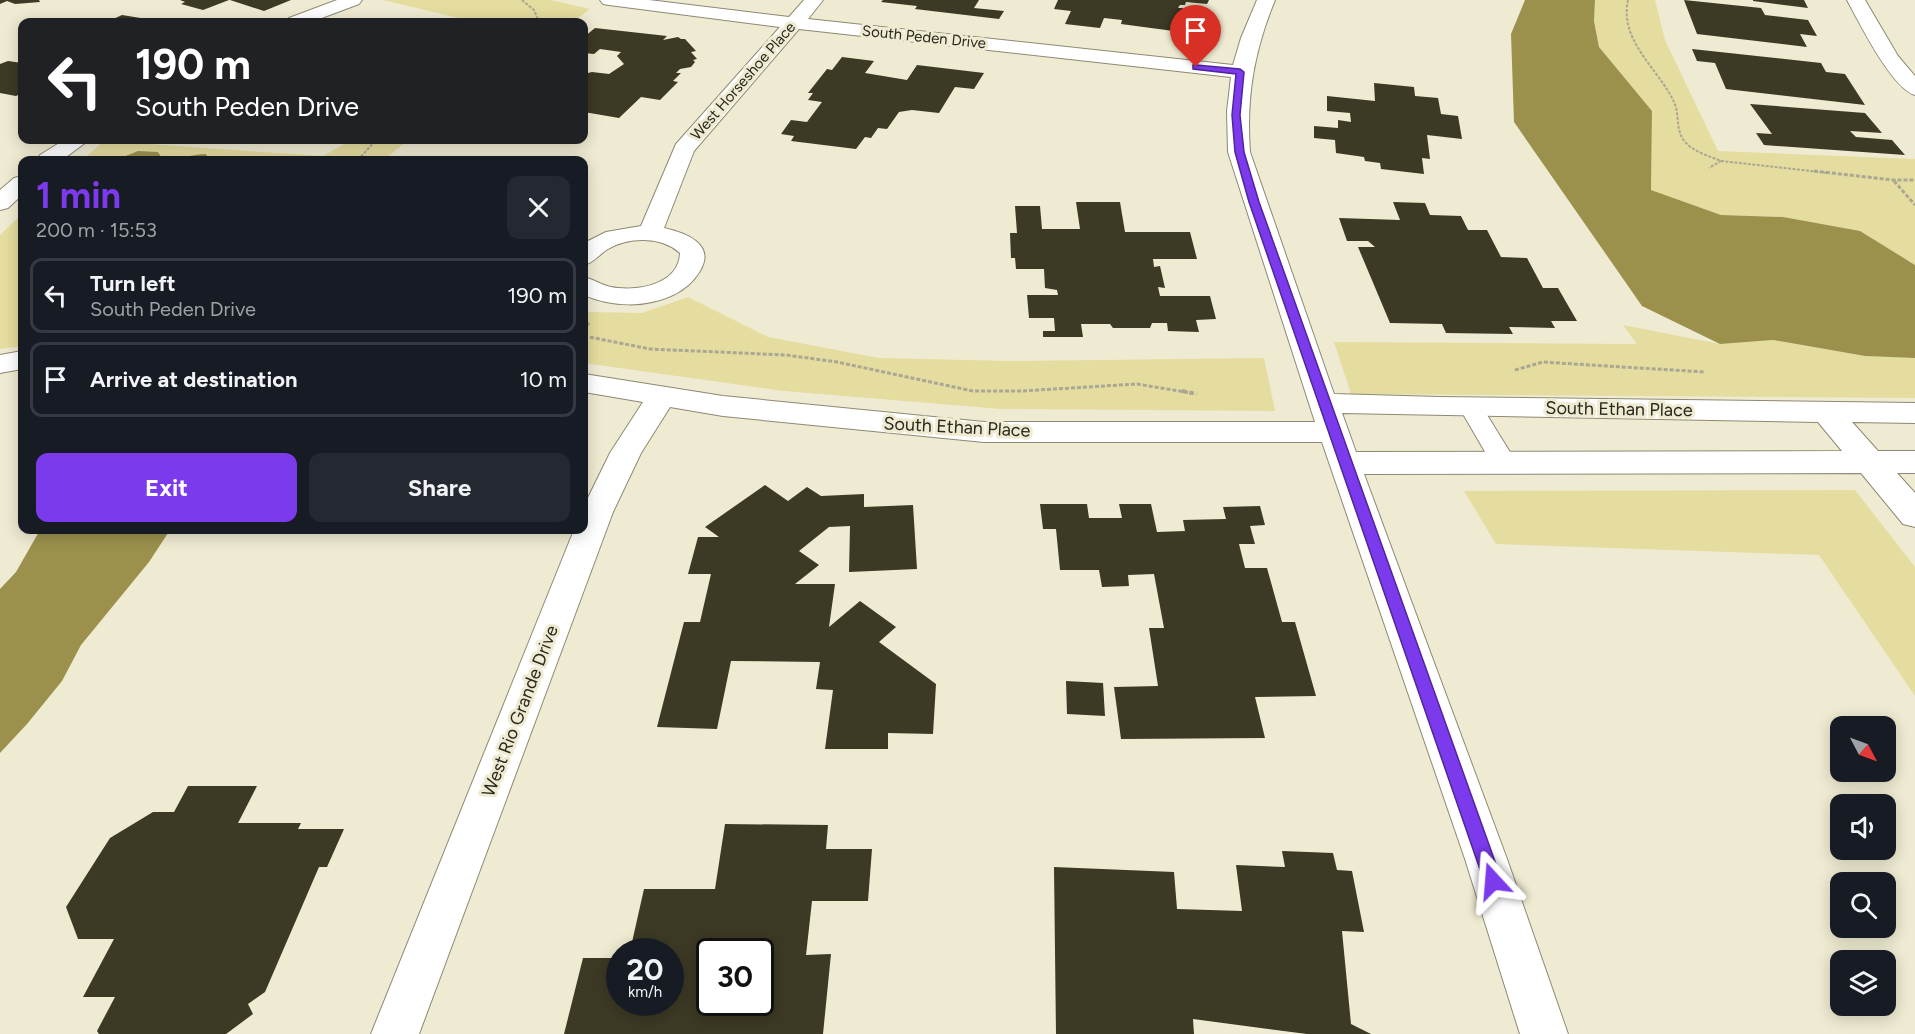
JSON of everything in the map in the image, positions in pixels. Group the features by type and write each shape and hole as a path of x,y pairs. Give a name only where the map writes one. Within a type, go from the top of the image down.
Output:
{"street":[{"path":"306,18 353,0"},
{"name":"South Peden Drive","path":"609,0 794,23 1240,72"},
{"name":"West Horseshoe Place","path":"650,233 684,149 814,0"},
{"path":"1266,0 1254,26 1240,72 1236,115 1239,152 1328,417 1486,859 1544,1034"},
{"path":"1856,0 1890,59 1915,89"},
{"path":"54,156 72,144"},
{"path":"0,203 18,187"},
{"path":"588,254 598,245 614,238 650,233 678,239 688,246 692,254 692,264 686,273 675,282 644,295 609,296 588,287"},
{"path":"0,364 18,361"},
{"name":"South Ethan Place","path":"588,384 734,407 984,432 1328,417 1471,408 1827,412 1911,417"},
{"name":"West Rio Grande Drive","path":"395,1034 597,512 626,453 662,395"},
{"path":"1827,412 1915,514"},
{"path":"1345,463 1915,462"}],"lane":[{"path":"1471,408 1504,463"}],"path":[{"path":"522,0 534,10 537,18"},
{"path":"1628,0 1625,8 1629,32 1675,104 1677,128 1685,142 1721,161 1893,180 1915,180"},
{"path":"362,156 372,144"},
{"path":"1709,168 1721,161"},
{"path":"1893,180 1915,205"},
{"path":"588,337 650,349 786,355 837,362 878,369 918,381 974,391 1022,391 1137,384 1199,394"}],"shaded area":[{"path":"383,0 551,0 590,9 578,18 458,18"},
{"path":"1525,0 1595,0 1594,21 1599,47 1652,111 1651,190 1721,215 1783,217 1860,231 1915,265 1915,358 1865,356 1773,340 1720,344 1642,306 1514,122 1511,34"},
{"path":"1595,0 1655,0 1665,40 1718,151 1915,159 1915,265 1910,261 1783,217 1721,215 1651,190 1652,111 1599,47 1594,21"},
{"path":"101,144 148,144 323,156 87,156"},
{"path":"344,144 403,144 389,156 323,156"},
{"path":"138,151 158,152 160,156 126,156"},
{"path":"18,218 18,347 0,349 0,235"},
{"path":"688,297 768,337 879,358 1010,361 1264,358 1275,411 1001,409 784,391 588,364 588,312 642,313"},
{"path":"1623,325 1720,344 1773,340 1865,356 1915,358 1915,398 1351,394 1334,342 1637,344"},
{"path":"1855,490 1915,567 1915,696 1819,555 1496,544 1464,491"},
{"path":"38,534 167,534 149,562 81,645 62,681 0,753 0,589 16,572"}],"building":[{"path":"0,0 39,0 40,2 15,4 7,1 0,4"},
{"path":"180,0 229,0 203,10 181,4 185,2"},
{"path":"230,0 291,0 264,11"},
{"path":"883,0 979,0 974,8 1004,11 999,19 915,9 917,6 881,2"},
{"path":"1058,0 1209,0 1207,4 1186,2 1185,5 1180,5 1178,8 1183,8 1182,12 1198,13 1194,26 1183,25 1181,32 1121,24 1122,20 1104,18 1100,28 1065,24 1071,11 1054,9"},
{"path":"1684,0 1761,8 1765,15 1808,20 1817,36 1800,34 1807,47 1697,34"},
{"path":"1804,0 1808,8 1753,1"},
{"path":"122,15 140,18 116,18"},
{"path":"595,28 667,36 663,40 678,37 685,39 696,51 691,52 697,59 693,60 695,62 691,67 680,69 676,73 681,73 673,81 678,82 660,100 641,97 619,118 588,113 588,73 609,74 624,64 617,56 621,52 600,49 594,54 588,53 588,34"},
{"path":"1692,49 1821,63 1826,72 1845,74 1865,105 1726,89 1715,63 1697,61"},
{"path":"842,57 874,61 865,73 907,80 917,65 984,73 974,89 955,87 939,113 912,110 899,112 887,129 878,128 871,138 865,137 856,149 791,141 794,136 781,134 791,120 807,122 822,102 808,100 813,93 808,93 827,69 832,70"},
{"path":"8,61 18,62 18,95 0,93 0,64"},
{"path":"1374,83 1414,87 1415,96 1438,98 1441,114 1458,116 1462,139 1427,135 1430,159 1422,158 1424,174 1381,169 1380,163 1365,161 1364,157 1336,153 1335,140 1314,138 1314,126 1338,128 1338,120 1351,122 1350,113 1327,111 1327,96 1375,101"},
{"path":"1750,104 1865,113 1882,133 1850,131 1856,137 1892,140 1905,155 1764,145 1756,133 1772,134"},
{"path":"1076,202 1120,202 1125,232 1190,232 1197,259 1153,259 1154,267 1160,266 1165,288 1158,287 1160,296 1210,296 1216,319 1196,320 1199,332 1168,331 1167,323 1152,323 1150,328 1113,328 1110,324 1081,324 1083,337 1043,337 1043,331 1055,331 1054,318 1029,318 1027,295 1058,295 1057,290 1045,288 1044,269 1016,269 1015,258 1011,258 1010,233 1017,233 1015,206 1040,206 1042,229 1080,229"},
{"path":"1393,202 1425,203 1430,215 1461,216 1468,230 1487,230 1501,257 1527,258 1543,288 1558,288 1577,321 1551,321 1555,328 1509,327 1513,334 1446,333 1442,324 1390,323 1358,247 1375,247 1368,241 1347,241 1339,218 1400,220"},
{"path":"765,485 788,501 807,487 821,496 864,494 864,507 913,505 917,569 849,572 850,526 829,527 799,551 819,565 795,584 835,584 829,627 860,601 896,627 879,642 936,684 933,734 888,733 888,749 825,749 833,690 816,689 820,662 731,661 717,729 657,727 684,622 700,622 711,574 688,574 698,537 719,537 705,527"},
{"path":"1040,504 1087,504 1089,518 1122,518 1119,504 1151,504 1157,532 1185,531 1183,520 1226,519 1223,507 1260,506 1265,525 1250,526 1255,544 1239,544 1245,568 1267,568 1282,622 1295,622 1316,696 1255,697 1265,738 1121,739 1114,687 1158,686 1149,628 1164,628 1154,574 1128,575 1129,586 1102,587 1099,570 1060,570 1056,529 1043,529"},
{"path":"1066,681 1103,683 1105,716 1067,714"},
{"path":"188,786 257,786 238,823 301,823 298,829 344,829 327,867 319,867 265,992 248,1004 253,1014 226,1034 99,1034 97,1031 115,997 83,997 114,939 78,939 66,907 110,838 153,812 174,812"},
{"path":"725,824 828,825 826,849 872,849 868,901 812,901 806,955 831,954 823,1034 564,1034 583,958 606,958 606,1016 684,1016 684,938 633,938 644,889 715,889"},
{"path":"1282,851 1333,853 1337,870 1352,871 1364,932 1342,931 1351,1024 1371,1034 1307,1034 1193,1019 1194,1034 1056,1034 1054,867 1174,872 1177,909 1242,911 1236,865 1285,867"}],"route":[{"path":"1196,67 1240,72 1236,115 1239,152 1254,202 1333,432 1493,881"}]}
